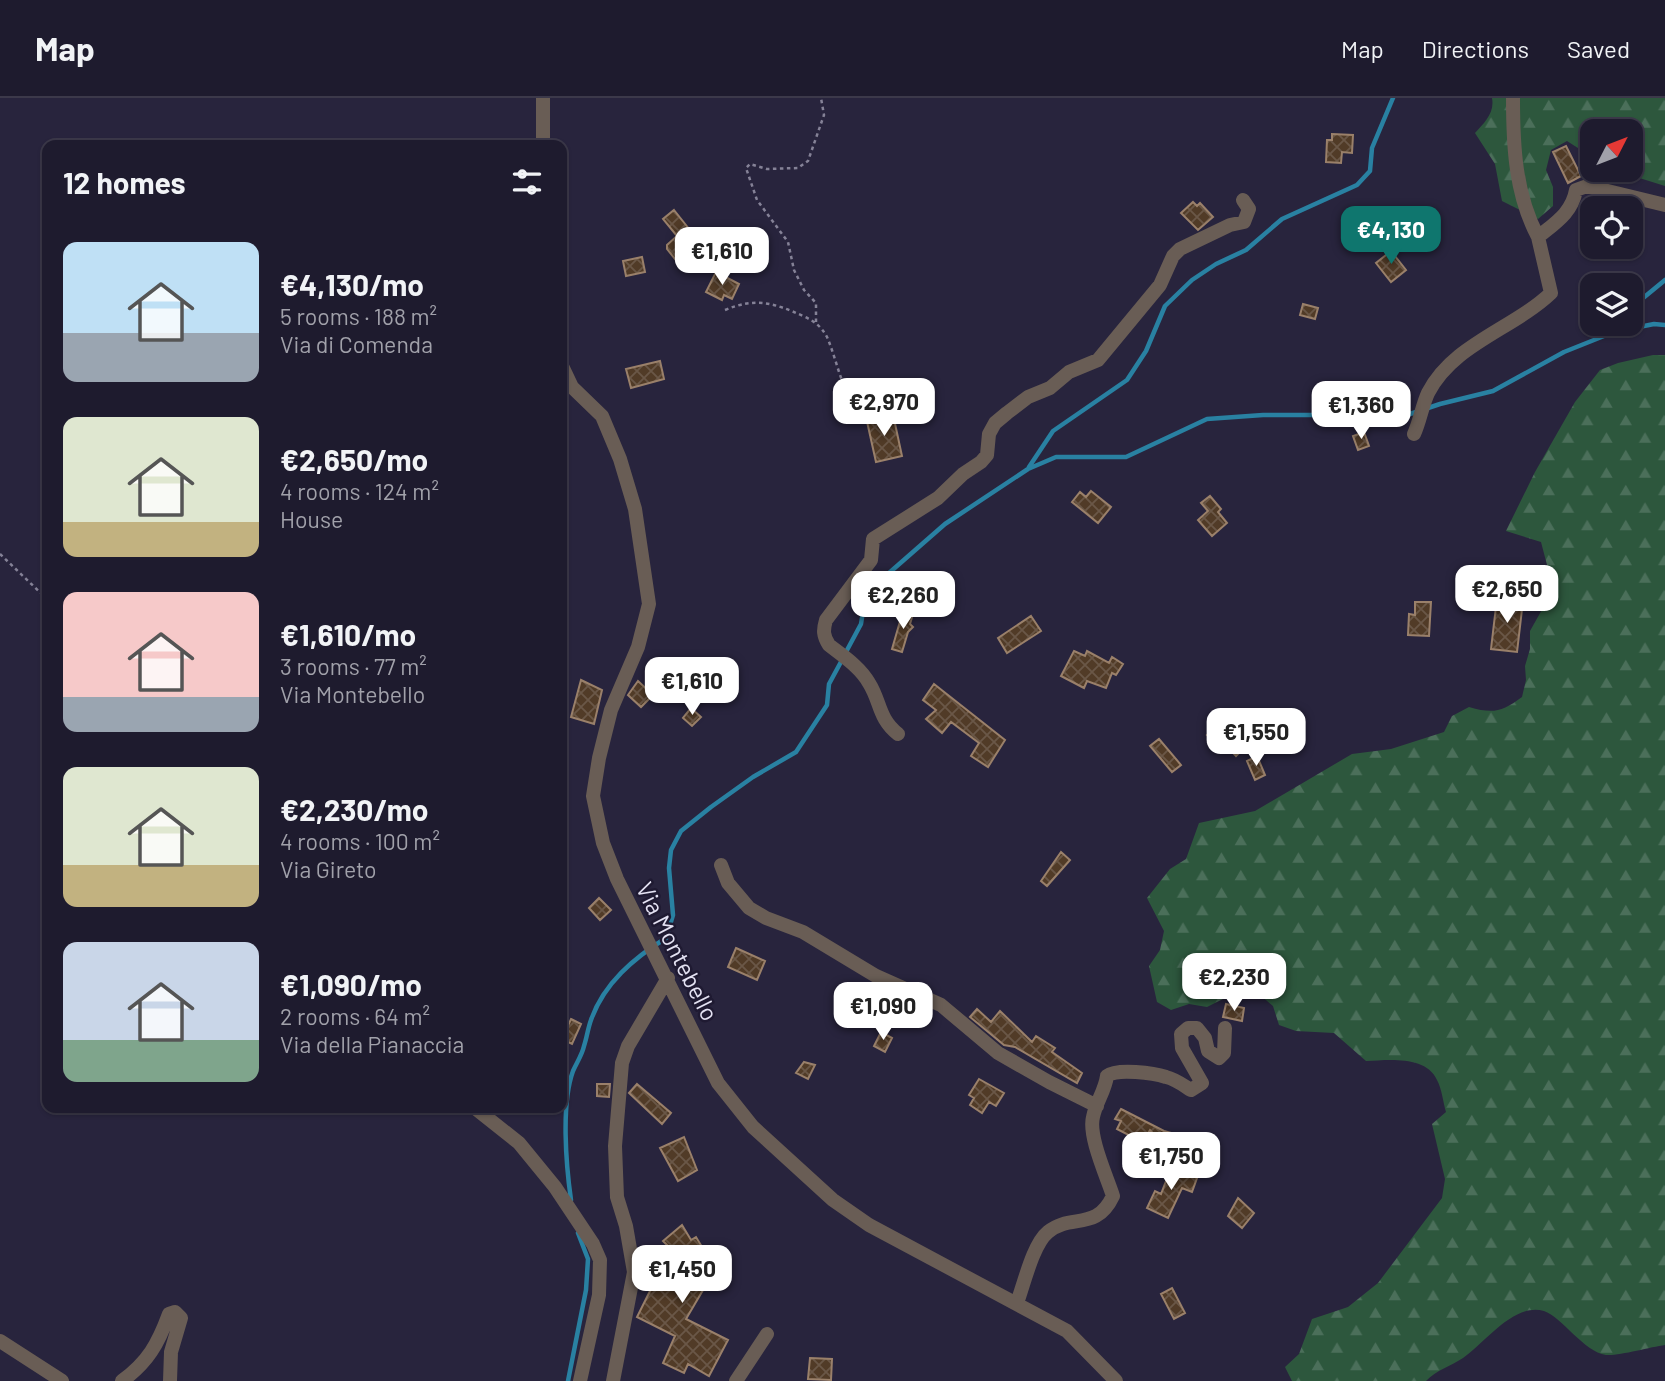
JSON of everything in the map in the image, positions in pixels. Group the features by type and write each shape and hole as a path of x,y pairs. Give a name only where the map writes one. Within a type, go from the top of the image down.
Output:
{"street":[{"path":"543,98 543,140"},
{"path":"1417,427 1428,393 1454,359 1537,307 1551,293 1538,237 1521,196 1514,148 1513,98"},
{"path":"1538,237 1574,204 1576,190 1587,186 1665,205"},
{"path":"898,734 881,715 871,685 852,663 824,639 826,620 871,560 873,539 938,498 963,474 981,462 986,455 989,434 995,423 1007,413 1028,397 1051,388 1069,372 1098,360 1160,285 1173,256 1230,225 1244,222 1249,209 1243,201"},
{"name":"Via Montebello","path":"567,376 572,387 602,416 620,459 635,509 649,604 638,647 611,710 593,796 604,843 617,879 718,1083 753,1127 833,1200 869,1226 1067,1331 1116,1381"},
{"path":"721,865 728,883 749,908 766,918 803,932 876,976 941,1005 958,1016 998,1053 1097,1106"},
{"path":"613,1381 634,1272 626,1226 617,1197 615,1146 622,1063 628,1046 667,978"},
{"path":"1017,1303 1040,1241 1049,1230 1095,1217 1107,1208 1113,1196 1095,1142 1091,1119 1105,1089 1107,1076 1112,1072 1165,1076 1191,1090 1202,1083 1182,1048 1181,1034 1188,1028 1197,1028 1205,1038 1208,1051 1219,1058 1223,1053 1225,1028"},
{"path":"481,1113 519,1143 555,1187 586,1232 600,1260 600,1295 580,1381"},
{"path":"122,1381 158,1344 169,1314 175,1312 181,1318 172,1352 170,1381"},
{"path":"736,1381 767,1334"},
{"path":"0,1341 62,1381"}],"path":[{"path":"816,322 816,303 804,290 794,270 788,242 757,200 746,168 750,164 768,169 798,168 808,161 824,115 821,98"},
{"path":"725,310 740,304 782,305 816,322 827,337 845,388"},
{"path":"0,554 42,594"}],"green space":[{"path":"1492,98 1665,98 1665,186 1643,179 1643,119 1580,119 1580,149 1567,141 1551,150 1546,170 1553,187 1553,206 1538,219 1502,201 1495,164 1475,133 1490,113"},
{"path":"1653,355 1665,355 1665,1345 1606,1355 1590,1348 1551,1314 1533,1310 1522,1312 1500,1325 1463,1358 1426,1381 1292,1381 1285,1367 1299,1354 1312,1319 1348,1307 1378,1283 1442,1198 1445,1179 1432,1124 1446,1112 1440,1087 1432,1072 1424,1066 1395,1060 1366,1061 1334,1033 1296,1031 1279,1025 1273,1006 1259,994 1241,990 1207,1007 1189,1004 1171,1010 1157,1002 1149,966 1160,950 1164,931 1147,898 1170,869 1186,859 1199,823 1255,811 1352,754 1391,749 1444,732 1452,716 1469,707 1497,710 1522,697 1526,680 1525,666 1530,649 1530,631 1548,599 1551,580 1541,542 1506,531 1535,472 1575,402 1600,370"}],"building":[{"path":"1332,134 1353,135 1352,153 1342,152 1341,163 1326,162 1327,140 1332,140"},
{"path":"1566,146 1580,177 1568,183 1553,152"},
{"path":"1193,202 1197,206 1200,203 1213,217 1198,230 1181,213"},
{"path":"674,210 705,249 686,264 683,261 679,264 667,249 667,245 677,236 663,219"},
{"path":"1391,251 1406,270 1391,282 1376,263"},
{"path":"642,257 645,272 626,276 623,261"},
{"path":"716,272 739,284 732,299 724,295 722,300 706,292"},
{"path":"1303,304 1318,308 1315,319 1300,315"},
{"path":"660,361 664,379 631,388 626,369"},
{"path":"882,414 884,421 894,419 902,456 876,462 866,417"},
{"path":"1364,432 1369,446 1358,450 1353,436"},
{"path":"1091,491 1111,507 1098,523 1072,502 1080,492 1086,497"},
{"path":"1210,496 1221,509 1218,512 1227,523 1212,536 1198,520 1208,511 1201,503"},
{"path":"1497,598 1523,601 1517,652 1491,649"},
{"path":"1415,602 1431,602 1429,636 1408,635 1409,614 1415,615"},
{"path":"903,611 913,614 910,624 913,627 908,632 902,652 892,649"},
{"path":"1031,616 1041,631 1007,653 998,638"},
{"path":"1074,651 1085,656 1087,651 1109,663 1112,657 1123,664 1116,675 1112,673 1106,688 1087,681 1084,688 1061,676"},
{"path":"581,680 602,690 594,724 571,717"},
{"path":"638,681 653,695 641,707 628,695"},
{"path":"934,684 1005,740 988,767 971,756 979,743 951,722 942,733 926,719 936,710 923,700"},
{"path":"691,708 701,717 692,726 683,718"},
{"path":"1221,723 1245,747 1236,756 1224,743 1219,747 1207,735"},
{"path":"1159,739 1181,765 1172,772 1150,746"},
{"path":"1257,756 1265,775 1255,780 1247,761"},
{"path":"1061,852 1070,860 1047,886 1041,881"},
{"path":"599,898 611,910 600,920 589,908"},
{"path":"736,948 765,961 757,980 728,967"},
{"path":"1226,1004 1244,1008 1242,1021 1223,1017"},
{"path":"977,1009 991,1022 1000,1011 1032,1042 1036,1036 1055,1048 1052,1052 1082,1073 1077,1083 1015,1047 1004,1045 970,1017"},
{"path":"571,1019 581,1024 572,1044 567,1042 567,1028"},
{"path":"881,1032 892,1038 885,1052 874,1046"},
{"path":"804,1062 815,1065 808,1079 796,1073"},
{"path":"979,1079 1004,1093 996,1106 989,1102 982,1113 970,1105 974,1098 969,1095"},
{"path":"597,1084 610,1084 609,1097 597,1096"},
{"path":"637,1084 671,1113 662,1124 629,1093"},
{"path":"1121,1109 1164,1131 1182,1136 1181,1139 1190,1144 1187,1151 1160,1141 1150,1130 1142,1142 1117,1129 1121,1121 1115,1119"},
{"path":"684,1137 697,1170 678,1181 660,1148"},
{"path":"1171,1168 1197,1178 1192,1192 1182,1188 1168,1218 1147,1208 1155,1191 1161,1194"},
{"path":"1238,1198 1254,1213 1242,1228 1228,1216"},
{"path":"682,1225 691,1240 696,1237 713,1265 709,1267 712,1272 693,1284 703,1290 686,1319 728,1340 709,1376 688,1364 684,1373 663,1363 675,1336 637,1317 651,1289 643,1284 648,1274 650,1276 656,1263 662,1266 672,1250 663,1241"},
{"path":"1172,1288 1185,1313 1174,1319 1161,1294"},
{"path":"810,1358 832,1359 831,1380 808,1379"}],"waterway":[{"path":"1029,467 1053,431 1127,380 1146,351 1165,306 1192,280 1216,264 1246,250 1282,219 1357,185 1370,171 1372,148 1393,98"},
{"path":"1643,298 1665,280"},
{"path":"846,652 861,624 865,599 889,573 945,524 1028,469 1056,457 1126,457 1207,419 1263,415 1390,417 1410,414 1493,391 1564,352 1614,332 1654,324 1665,325"},
{"path":"567,1100 573,1071 583,1049 591,1020 604,994 632,963 666,938 673,915 669,868 671,850 681,831 753,777 796,752 827,705 829,684 842,660"},
{"path":"566,1113 566,1153 571,1200"},
{"path":"568,1381 586,1290 588,1259 578,1233"}]}
